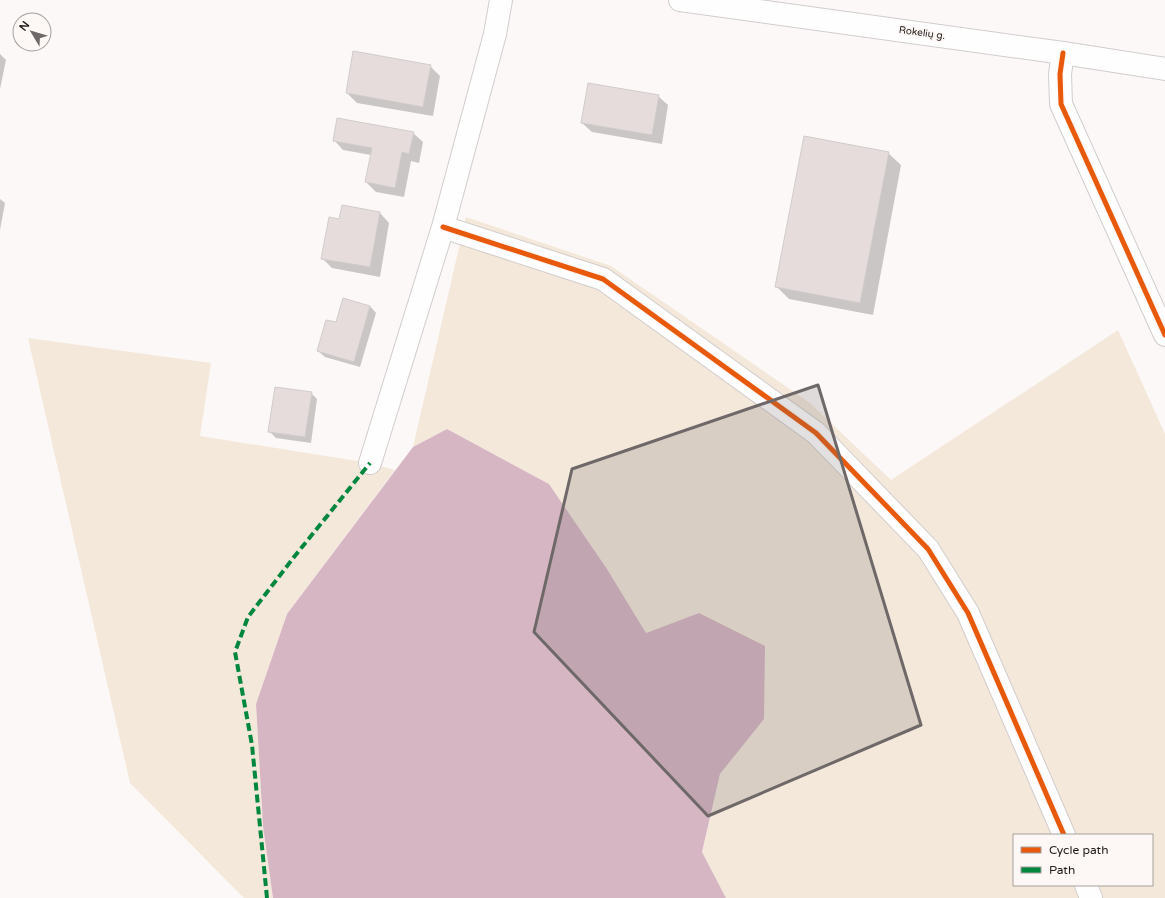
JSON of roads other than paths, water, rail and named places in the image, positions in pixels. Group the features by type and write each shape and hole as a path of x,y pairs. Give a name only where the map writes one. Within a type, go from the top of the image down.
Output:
{"street":[{"path":"370,463 443,227 495,34 501,0"},
{"name":"Rokelių g.","path":"680,0 1064,53 1165,69"},
{"path":"1064,53 1060,74 1061,104 1165,335"},
{"path":"443,227 603,279 816,433 928,549 952,587 968,613 1064,834"},
{"path":"1086,886 1091,898"}]}
